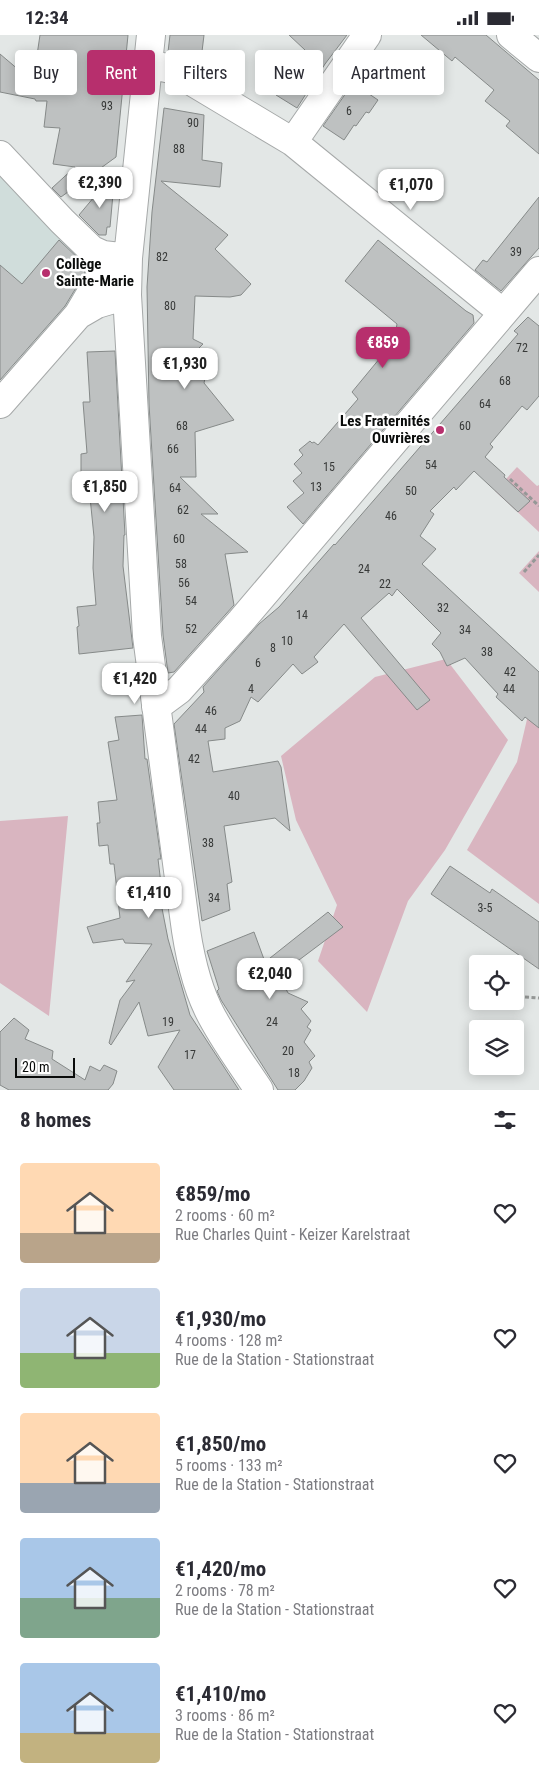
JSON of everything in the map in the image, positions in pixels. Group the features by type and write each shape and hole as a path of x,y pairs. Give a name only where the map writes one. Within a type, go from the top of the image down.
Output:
{"street":[{"path":"149,50 151,35"},
{"path":"292,142 367,35"},
{"path":"511,35 539,59"},
{"path":"155,66 171,69 292,142 503,313"},
{"path":"145,95 128,258 127,295 147,636 186,934 195,973 215,1023 259,1090"},
{"path":"0,155 92,250 98,259 101,276 78,315 0,404"},
{"path":"92,250 103,255 128,258"},
{"path":"156,707 179,690 234,629 539,271"},
{"path":"78,315 97,304 127,295"}],"path":[{"path":"510,479 539,506"},
{"path":"524,572 539,555"},
{"path":"525,997 539,998"}],"shaded area":[{"name":"Collège Sainte-Marie","path":"0,170 92,270 92,277 0,380"},
{"path":"517,467 537,486 539,485 539,532 495,491"},
{"path":"539,551 539,592 519,573"},
{"path":"446,659 508,740 445,850 408,901 367,1012 318,961 337,905 296,820 281,756 375,677"},
{"path":"539,697 539,904 467,850 517,762 528,715"},
{"path":"68,816 49,1016 0,983 0,821"}],"building":[{"path":"40,35 128,35 127,50 87,50 87,95 122,95 116,157 61,197 52,188 75,167 53,164 60,128 44,127 47,101 36,101 35,99 15,95 77,95 77,50 38,50"},
{"path":"170,35 204,35 202,50 168,50"},
{"path":"289,35 347,35 336,50 333,50 333,53 323,67 323,50 305,50"},
{"path":"421,35 486,35 539,80 539,154 506,126 510,121 485,101 494,90 455,57 452,61 444,54 444,50 439,50"},
{"path":"0,54 15,67 15,95 0,92"},
{"path":"276,95 305,95 297,108"},
{"path":"345,95 371,95 378,100 369,113 366,112 356,126 354,125 344,140 323,126"},
{"path":"164,108 204,115 202,160 222,163 220,187 161,181 228,235 215,249 251,284 241,295 230,297 195,296 193,339 203,344 193,354 209,360 204,383 234,420 195,432 196,477 180,477 218,514 201,514 248,552 225,554 234,605 174,672 168,673 163,635 149,404 147,287 152,212"},
{"path":"115,172 110,227 107,227 106,235 99,235 79,215"},
{"path":"539,197 539,248 501,291 475,270 483,260 487,262"},
{"path":"59,240 80,260 85,273 65,306 0,380 0,265 22,284"},
{"path":"378,240 473,315 474,323 303,524 287,507 304,493 293,481 302,473 294,464 303,455 299,450 310,441 318,445 358,399 352,392 399,335 396,330 397,324 345,281"},
{"path":"528,317 539,326 539,396 527,410 522,406 490,444 493,447 485,457 530,501 518,512 474,471 456,490 454,487 430,511 434,514 420,536 436,549 422,564 539,672 539,728 525,717 522,721 496,697 498,694 465,658 447,666 440,652 432,644 441,633 397,589 392,596 389,593 361,618 430,700 417,710 344,624 314,657 318,662 302,674 293,664 258,702 251,697 240,721 225,728 225,739 208,741 213,772 278,761 281,767 290,831 275,818 224,826 232,882 227,884 230,910 202,921 174,724 204,692 203,687 259,624 279,607 335,545 518,334 514,331"},
{"path":"115,351 125,535 123,566 133,648 79,654 77,607 96,605 93,568 94,537 89,487 81,488 81,454 87,453 83,402 90,402 87,352"},
{"path":"142,715 145,759 147,759 161,859 158,859 162,892 159,893 168,939 190,1015 239,1090 174,1090 158,1067 180,1030 148,1036 139,1002 111,1045 109,1043 120,1000 135,980 126,982 152,944 125,943 123,939 93,943 87,927 120,918 114,864 110,864 108,845 99,846 97,823 100,823 98,802 117,800 108,742 119,740 115,717"},
{"path":"450,866 490,893 492,889 539,922 539,969 524,959 524,955 519,955 431,894"},
{"path":"328,912 343,927 279,975 288,993 308,1002 301,1009 311,1021 307,1027 311,1030 304,1042 315,1056 309,1062 312,1068 304,1081 295,1090 278,1090 221,1000 207,951 254,932 265,962"},
{"path":"14,1018 29,1030 25,1039 53,1051 52,1059 85,1080 90,1066 100,1071 104,1065 117,1071 113,1084 108,1090 9,1090 0,1085 0,1032"}],"place":[{"name":"Collège Sainte-Marie","path":"46,273"},
{"name":"Les Fraternités Ouvrières","path":"440,430"}]}
